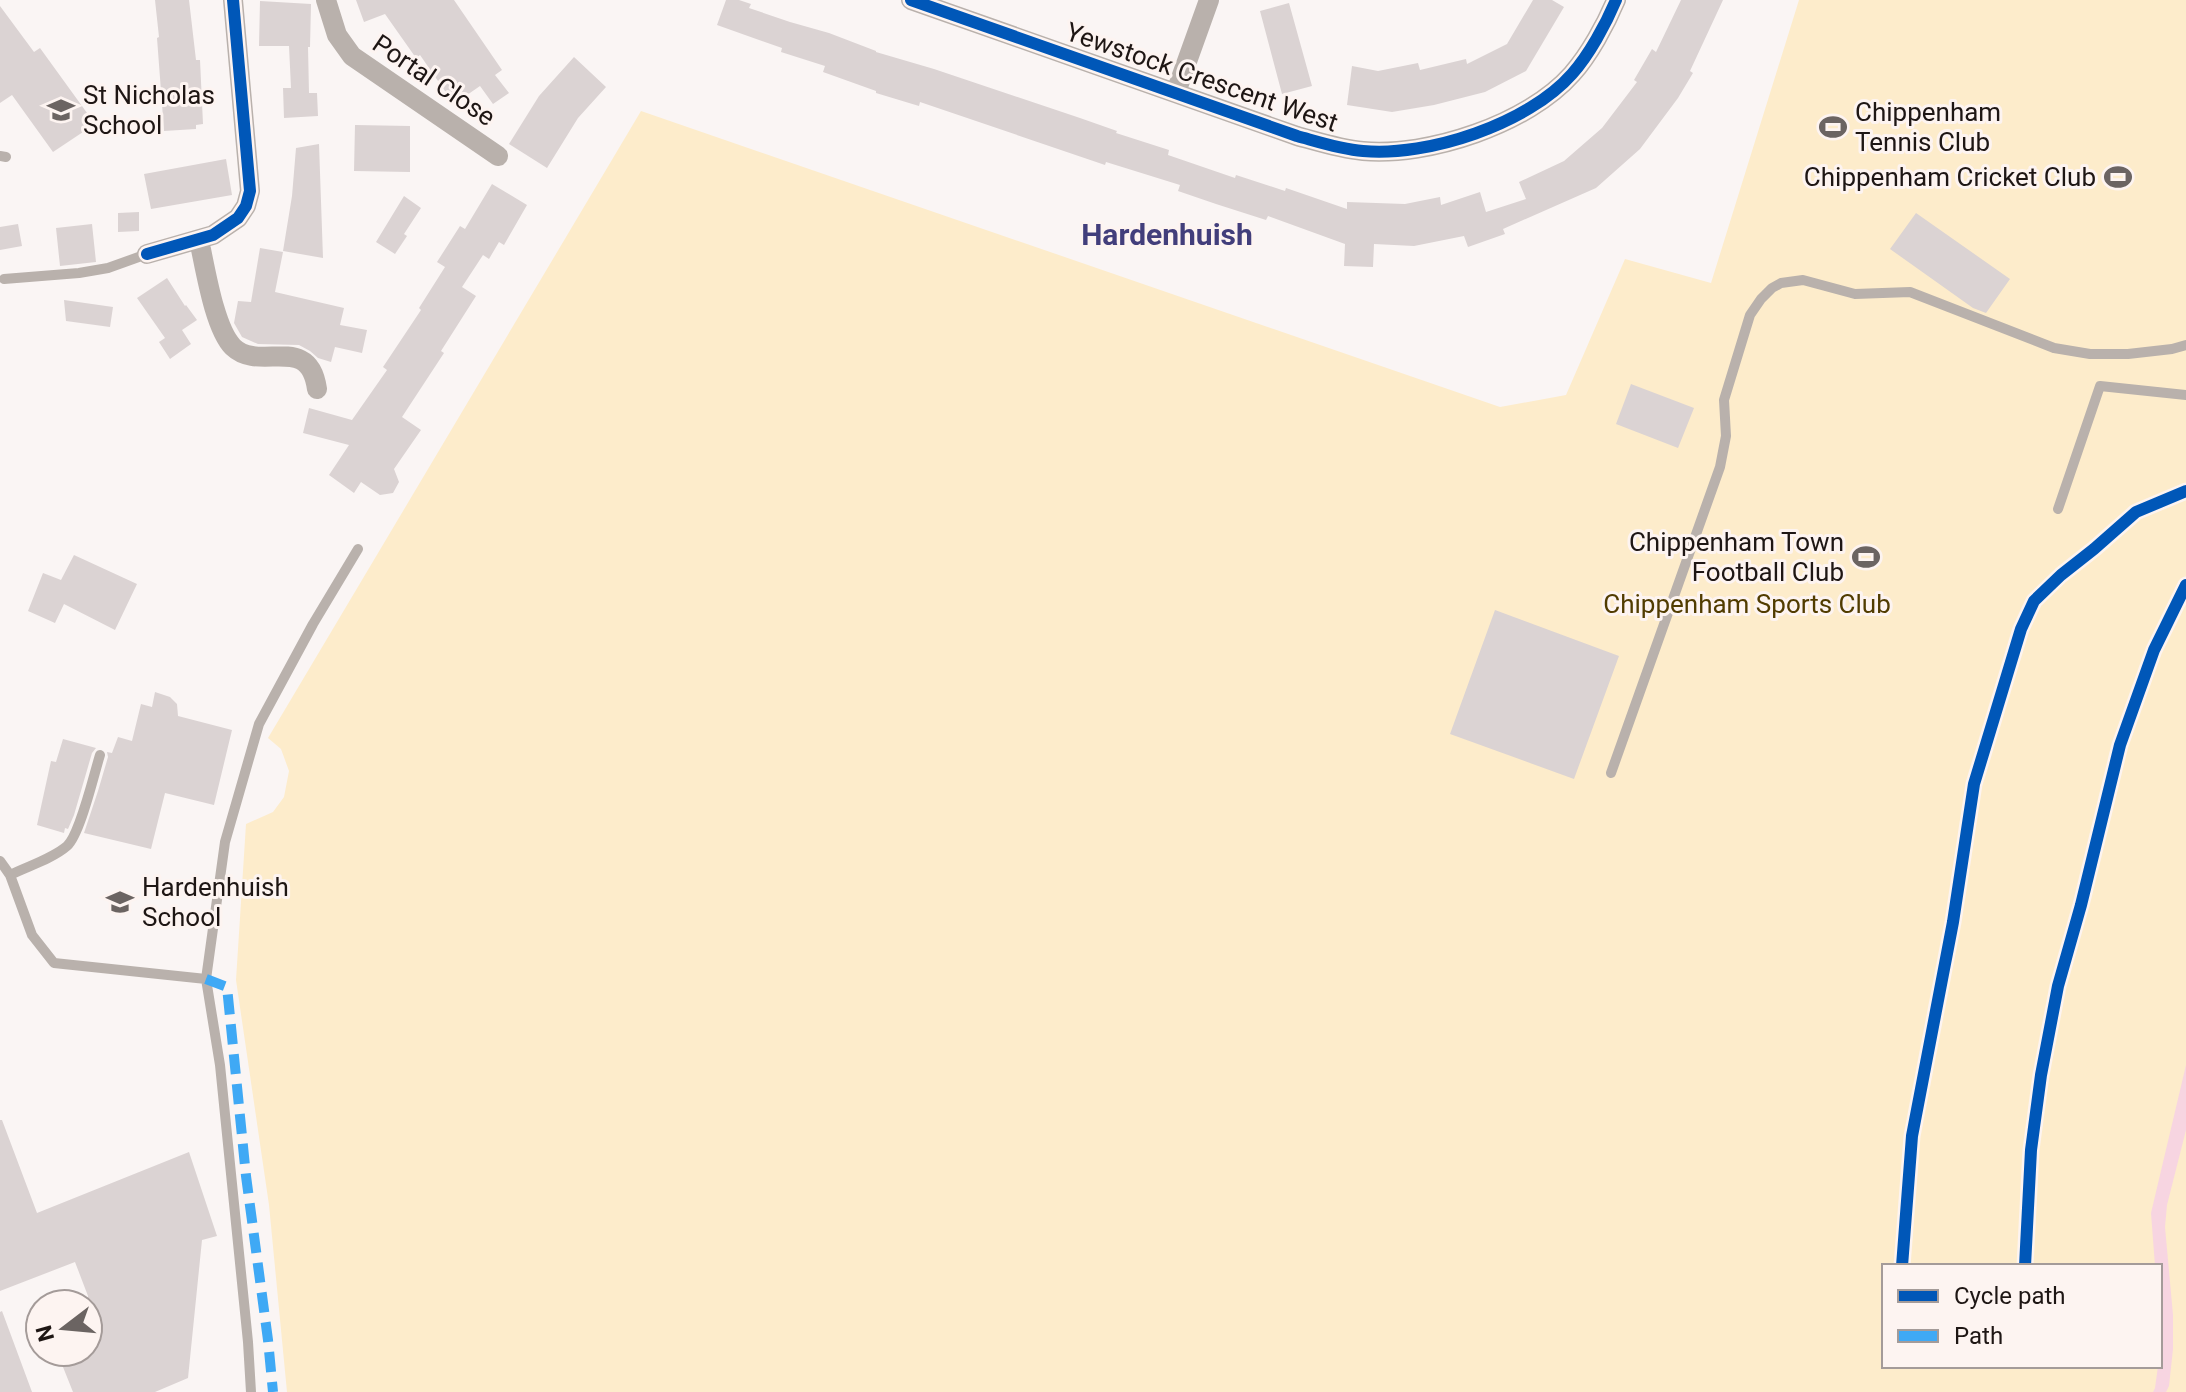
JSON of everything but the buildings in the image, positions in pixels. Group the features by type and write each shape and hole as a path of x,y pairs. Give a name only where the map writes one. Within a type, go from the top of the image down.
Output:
{"street":[{"path":"147,254 218,233 238,218 246,206 250,191 233,0"},
{"name":"Portal Close","path":"326,0 337,35 352,56 498,156"},
{"name":"Yewstock Crescent West","path":"911,0 1333,147 1365,152 1404,151 1441,145 1534,106 1573,73 1616,0"},
{"name":"Yewstock Crescent West","path":"1176,92 1209,0"},
{"path":"199,240 216,314 228,341 244,354 287,356 305,362 313,371 317,389"}],"lane":[{"path":"4,279 108,268 147,254"},
{"path":"1611,773 1720,467 1726,436 1724,400 1750,315 1772,288 1781,283 1803,280 1855,294 1910,292 2054,348 2090,354 2128,354 2186,345"},
{"path":"2058,509 2100,386 2186,395"},
{"path":"251,1392 224,1094 206,979 225,842 259,724 358,549"},
{"path":"10,875 70,844 100,755"},
{"path":"0,861 10,875 32,935 54,963 206,979"}],"green space":[{"name":"Chippenham Sports Club","path":"1799,0 2186,0 2186,1392 287,1392 269,1205 236,980 246,824 273,812 284,797 289,771 281,749 268,738 641,111 1500,407 1566,395 1625,259 1711,283"}],"shaded area":[{"path":"2186,1065 2186,1130 2167,1205 2165,1227 2173,1315 2173,1349 2166,1392 2153,1392 2158,1368 2162,1368 2162,1264 2155,1264 2151,1213"}],"marked path":[{"path":"206,979 227,987 246,1176 273,1392"}],"cycle path":[{"path":"147,254 213,235 238,218 246,206 250,191 233,0"},
{"path":"911,0 1297,136 1363,151 1417,149 1446,142 1475,134 1530,108 1572,74 1597,39 1616,0"},
{"path":"1902,1264 1912,1136 1953,922 1974,784 2021,629 2034,601 2136,512 2186,491"},
{"path":"2025,1264 2031,1150 2058,986 2120,745 2154,650 2186,585"}],"place":[{"name":"St Nicholas School","path":"61,110"},
{"name":"Chippenham Tennis Club","path":"1833,127"},
{"name":"Chippenham Cricket Club","path":"2118,177"},
{"name":"Chippenham Town Football Club","path":"1866,557"},
{"name":"Hardenhuish School","path":"120,902"}],"district":[{"name":"Hardenhuish","path":"1167,235"}]}
